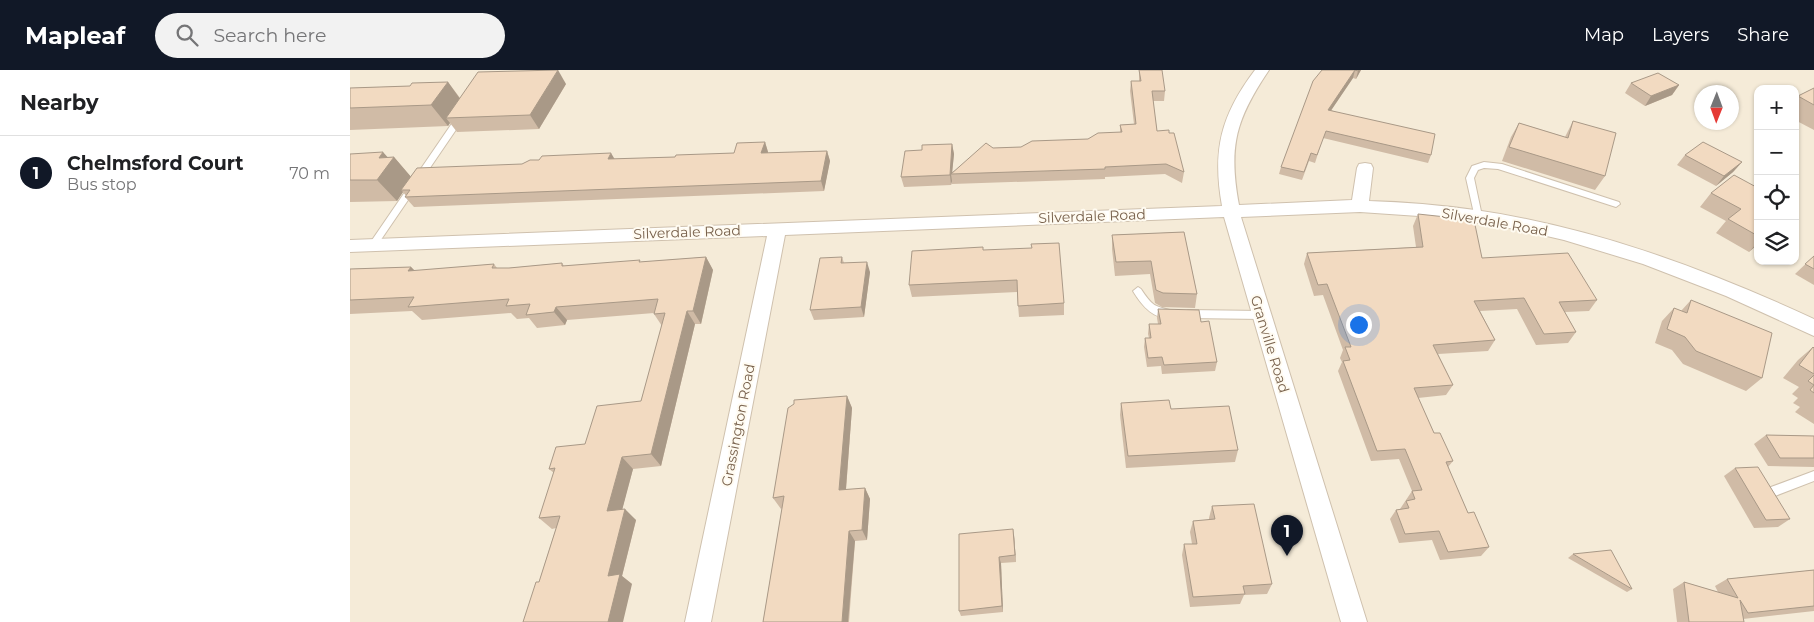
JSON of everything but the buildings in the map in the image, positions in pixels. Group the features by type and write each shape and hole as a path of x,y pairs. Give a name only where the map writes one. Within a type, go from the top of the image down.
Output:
{"street":[{"name":"Granville Road","path":"1262,70 1247,89 1233,116 1226,144 1224,170 1231,211 1354,622"},
{"path":"1360,206 1366,168"},
{"name":"Silverdale Road","path":"350,246 1360,206 1421,209 1478,216 1563,234 1643,257 1716,284 1814,328"},
{"name":"Grassington Road","path":"698,622 777,229"}],"lane":[{"path":"373,245 467,108"},
{"path":"1478,216 1470,178 1475,168 1484,165 1499,166 1616,204"},
{"path":"1138,291 1147,306 1158,313 1262,315"},
{"path":"1774,491 1814,476"}],"shaded area":[{"path":"350,70 1814,70 1814,622 350,622"}],"place":[{"name":"Chelmsford Court","path":"1287,556"}]}
